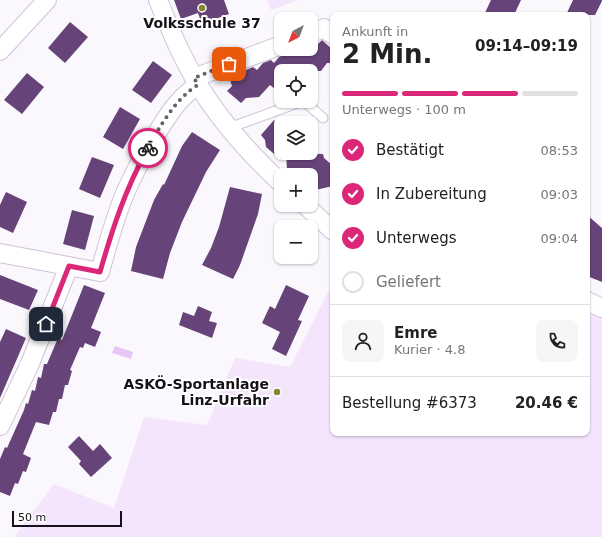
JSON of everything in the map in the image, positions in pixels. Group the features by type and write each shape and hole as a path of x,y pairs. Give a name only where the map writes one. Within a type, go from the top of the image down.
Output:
{"street":[{"path":"0,51 47,0"},
{"path":"158,0 170,29 196,82 229,128 274,176"},
{"path":"318,30 324,28 330,33"},
{"path":"0,253 100,272 112,229 136,169 168,116 183,96 196,82 274,48"},
{"path":"313,212 330,228"},
{"path":"0,426 29,366 69,266"},
{"path":"590,302 602,308"}],"lane":[{"path":"229,128 285,108"},
{"path":"312,108 323,118"}],"shaded area":[{"path":"267,0 298,0 271,10"},
{"name":"ASKÖ-Sportanlage Linz-Urfahr","path":"330,288 330,436 590,436 590,310 602,315 602,537 14,537 54,484 114,508 144,417 207,425 235,358 290,367"},
{"path":"115,346 133,352 131,359 112,353"}],"building":[{"name":"Volksschule 37","path":"174,0 224,0 229,14 202,24 198,13 181,19"},
{"path":"491,0 521,0 515,12 485,12"},
{"path":"573,0 602,0 595,15 590,15 590,12 567,12"},
{"path":"70,22 88,37 65,63 48,48"},
{"path":"322,40 330,47 330,63 327,63 321,71 318,71 318,64 274,64 274,88 270,85 259,97 246,98 241,103 227,91 232,86 230,80 236,80 246,70 253,67 257,70 263,63 271,60 274,63 279,57 318,56 318,44"},
{"path":"153,61 172,75 151,103 132,90"},
{"path":"27,73 44,87 22,114 4,100"},
{"path":"120,107 140,119 123,149 103,137"},
{"path":"274,120 274,154 266,147 265,140 261,135"},
{"path":"192,132 220,150 206,172 182,222 170,253 163,279 131,271 136,247 154,200 163,184 164,185 182,146"},
{"path":"318,154 323,154 324,158 330,163 330,187 318,189 318,168 287,168 286,160 318,160"},
{"path":"92,157 114,165 100,198 79,189"},
{"path":"230,187 262,194 258,214 240,265 233,279 202,265 211,248 219,227"},
{"path":"6,192 27,202 13,233 0,227 0,205"},
{"path":"72,210 94,216 85,250 63,244"},
{"path":"590,218 602,228 602,282 590,277"},
{"path":"0,275 38,290 29,310 0,299"},
{"path":"84,285 105,293 91,328 101,332 95,347 85,343 83,348 80,347 70,370 72,371 68,385 65,385 62,399 59,399 56,412 53,412 49,425 36,422 23,454 31,458 26,472 23,471 18,484 15,483 10,496 0,492 0,459 5,447 7,448 26,403 28,404 32,390 35,391 38,377 41,378 44,364 47,364 58,338 62,340"},
{"path":"286,285 309,296 298,320 302,321 286,356 272,349 280,332 262,323 270,306 275,309"},
{"path":"198,306 212,312 209,321 217,323 212,338 179,325 183,312 194,316"},
{"path":"6,329 26,338 0,398 0,342"},
{"path":"79,436 93,451 100,444 112,458 91,477 79,464 81,461 68,447"}],"way so far":[{"path":"148,148 164,122 183,96 198,85 194,78 229,64"}],"place":[{"name":"Volksschule 37","path":"202,8"},
{"name":"ASKÖ-Sportanlage Linz-Urfahr","path":"277,392"}],"route":[{"path":"46,324 69,266 100,272 112,229 124,197 136,169 148,148"}]}
